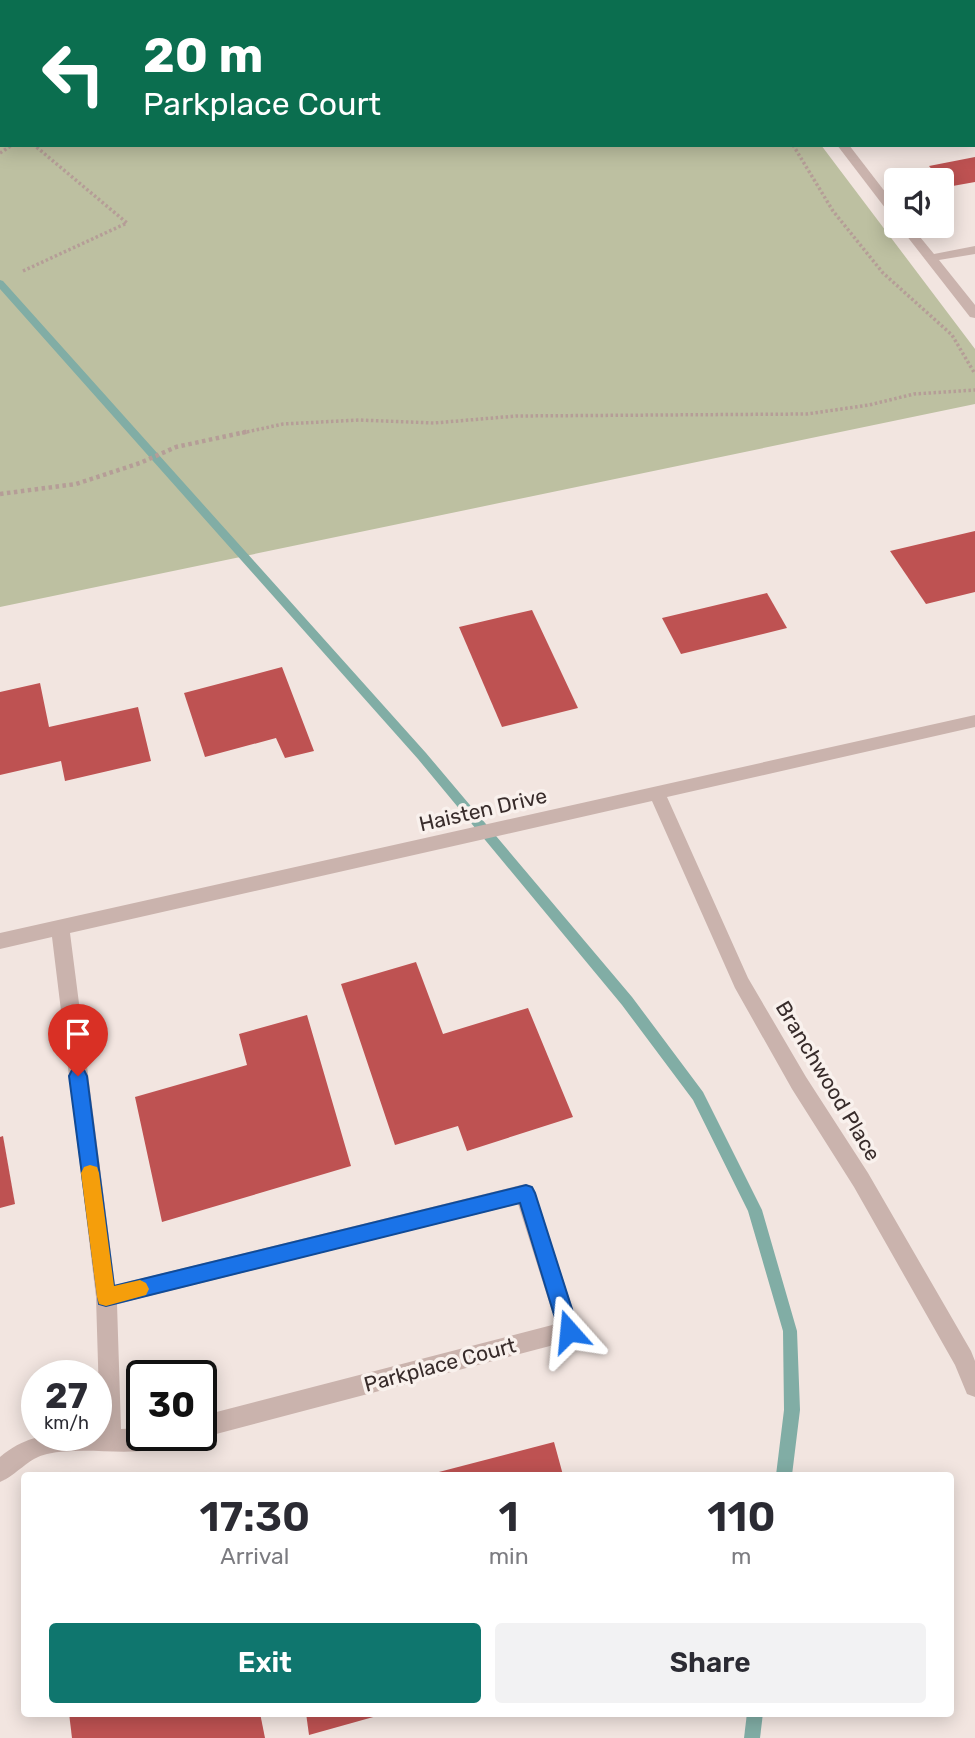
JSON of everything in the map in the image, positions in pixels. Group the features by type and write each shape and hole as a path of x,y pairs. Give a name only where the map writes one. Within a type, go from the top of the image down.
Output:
{"street":[{"path":"844,147 884,199"},
{"path":"914,238 975,314"},
{"path":"930,258 975,250"},
{"name":"Haisten Drive","path":"0,941 975,721"},
{"name":"Branchwood Place","path":"657,793 741,982 799,1083 861,1180 963,1357 975,1385"},
{"path":"60,928 106,1297 108,1360"},
{"name":"Parkplace Court","path":"106,1297 526,1193 569,1331 217,1423"},
{"path":"0,1471 28,1451"}],"path":[{"path":"23,271 127,223 36,147"},
{"path":"794,147 833,211 883,273 952,335 975,374"},
{"path":"0,494 76,484 140,463 176,447 282,424 359,420 434,423 516,416 807,414 869,405 915,394 975,390"}],"green space":[{"path":"0,147 823,147 884,228 884,238 891,238 975,349 975,404 0,607"}],"building":[{"path":"975,157 975,182 954,186 954,168 929,166"},
{"path":"975,531 975,592 926,604 890,551"},
{"path":"767,593 787,628 681,654 662,618"},
{"path":"532,610 578,708 502,727 459,627"},
{"path":"282,667 314,751 285,758 276,738 205,757 184,693"},
{"path":"40,683 49,727 138,707 151,761 65,781 61,761 0,775 0,692"},
{"path":"416,962 443,1034 528,1008 573,1117 467,1151 458,1126 395,1145 341,984"},
{"path":"307,1015 351,1166 162,1222 135,1097 247,1065 239,1034"},
{"path":"3,1136 15,1204 0,1208 0,1137"},
{"path":"554,1442 562,1472 439,1472"},
{"path":"69,1717 261,1717 265,1738 72,1738"},
{"path":"307,1717 373,1717 309,1735"}],"waterway":[{"path":"0,283 422,756 627,1001 698,1096 755,1210 790,1331 792,1410 784,1472"},
{"path":"752,1738 755,1717"}],"slow traffic":[{"path":"90,1173 106,1297 140,1289"}],"route":[{"path":"78,1076 106,1297 526,1193 569,1331"}]}
